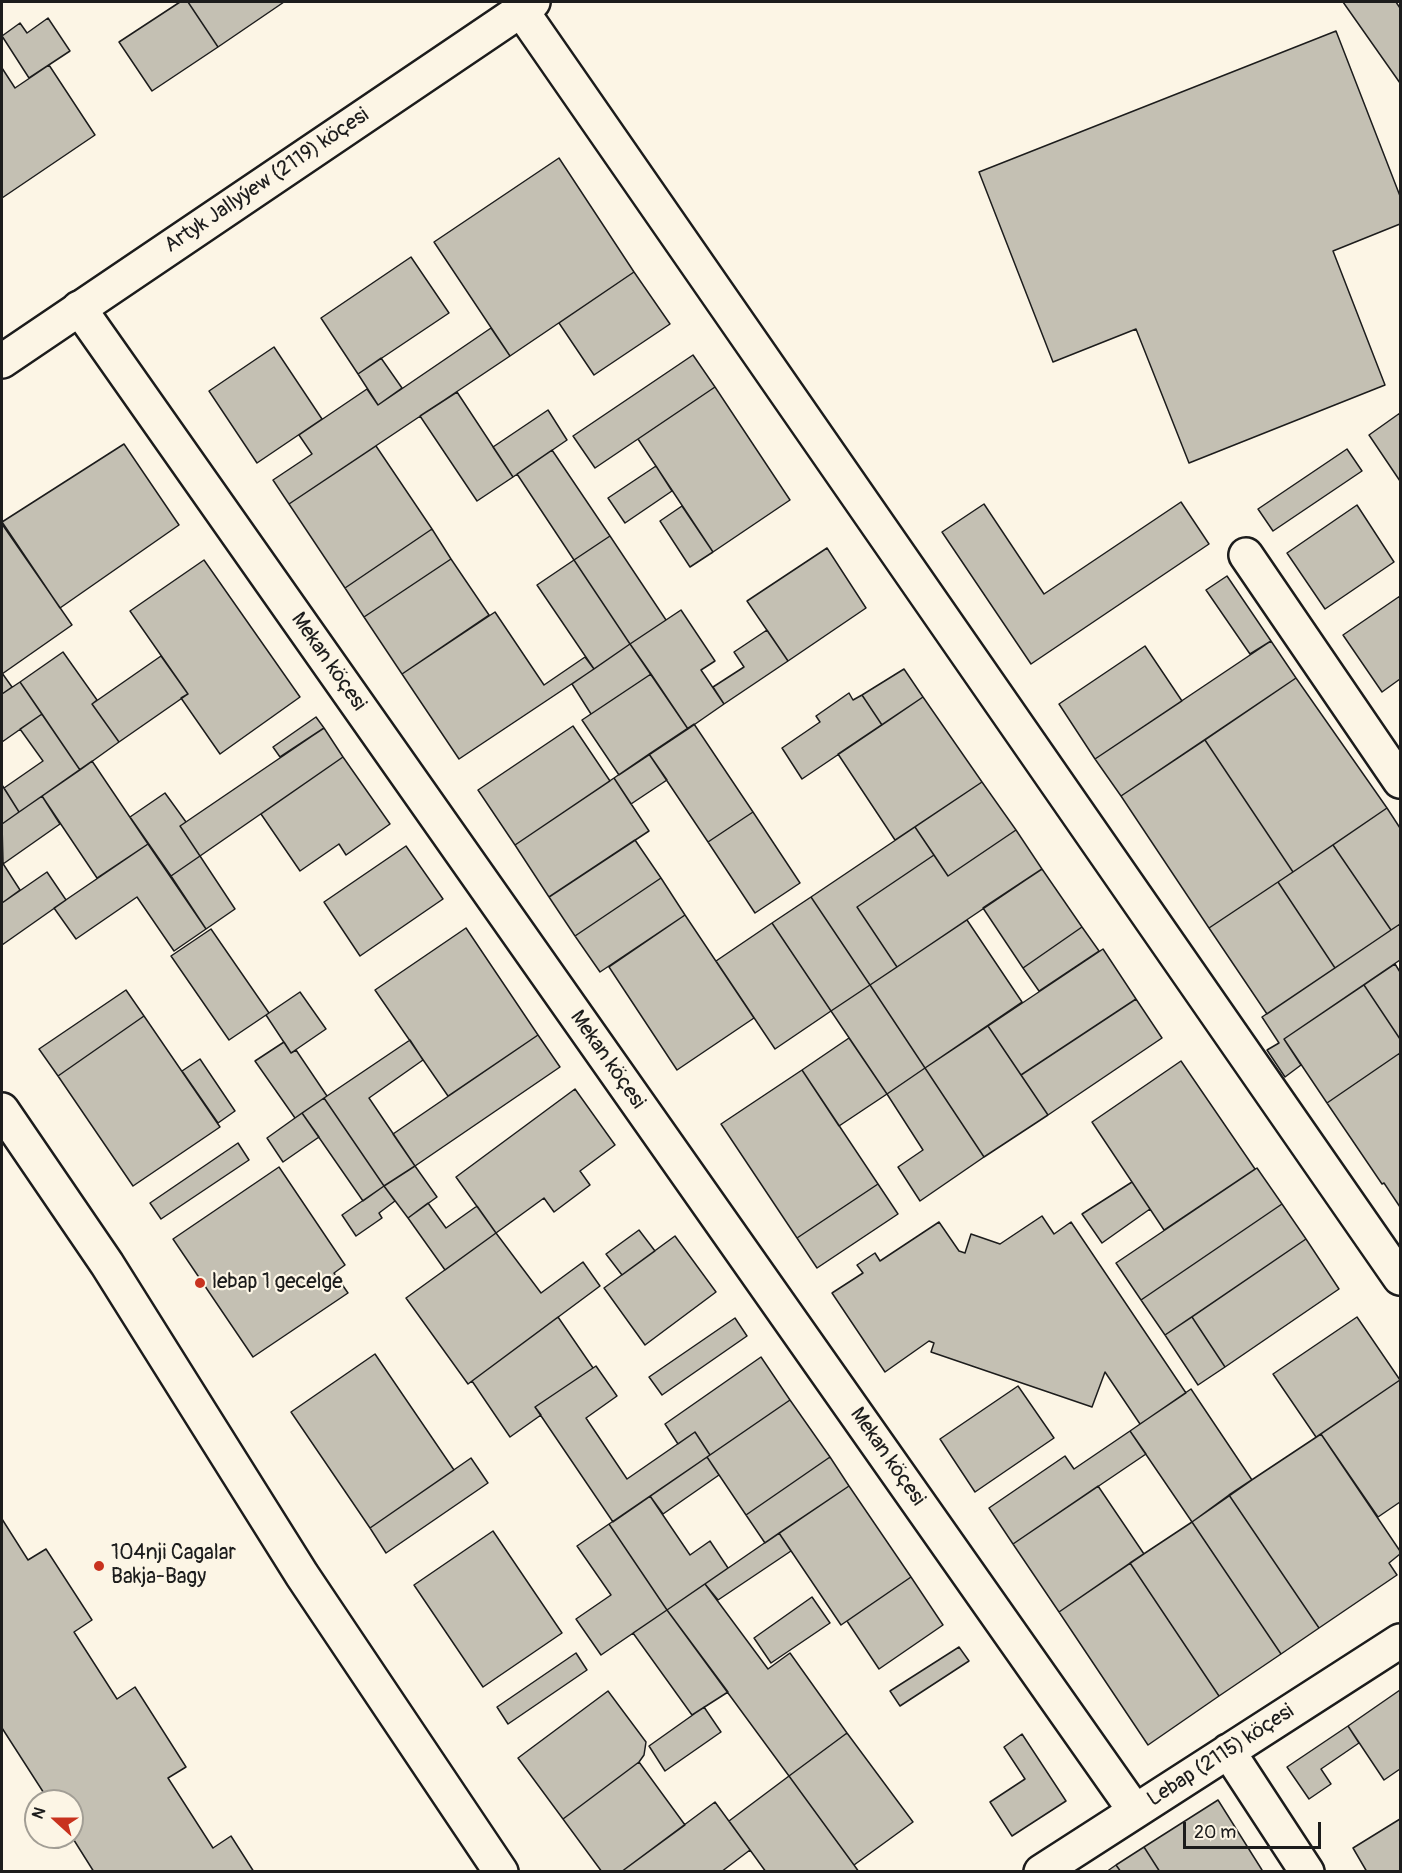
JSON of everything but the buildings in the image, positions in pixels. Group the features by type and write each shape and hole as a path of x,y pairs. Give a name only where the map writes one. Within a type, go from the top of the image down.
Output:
{"street":[{"name":"Artyk Jallyýew (2119) köçesi","path":"2,361 527,6"},
{"path":"527,6 1401,1278"},
{"name":"Mekan köçesi","path":"80,308 1135,1811"},
{"path":"1246,555 1401,781"},
{"path":"2,1110 107,1264 302,1575 501,1872"},
{"name":"Lebap (2115) köçesi","path":"1041,1872 1401,1641"},
{"path":"1228,1751 1307,1872"}],"place":[{"name":"lebap 1 gecelge","path":"200,1283"},
{"name":"104nji Cagalar Bakja-Bagy","path":"99,1566"}]}
